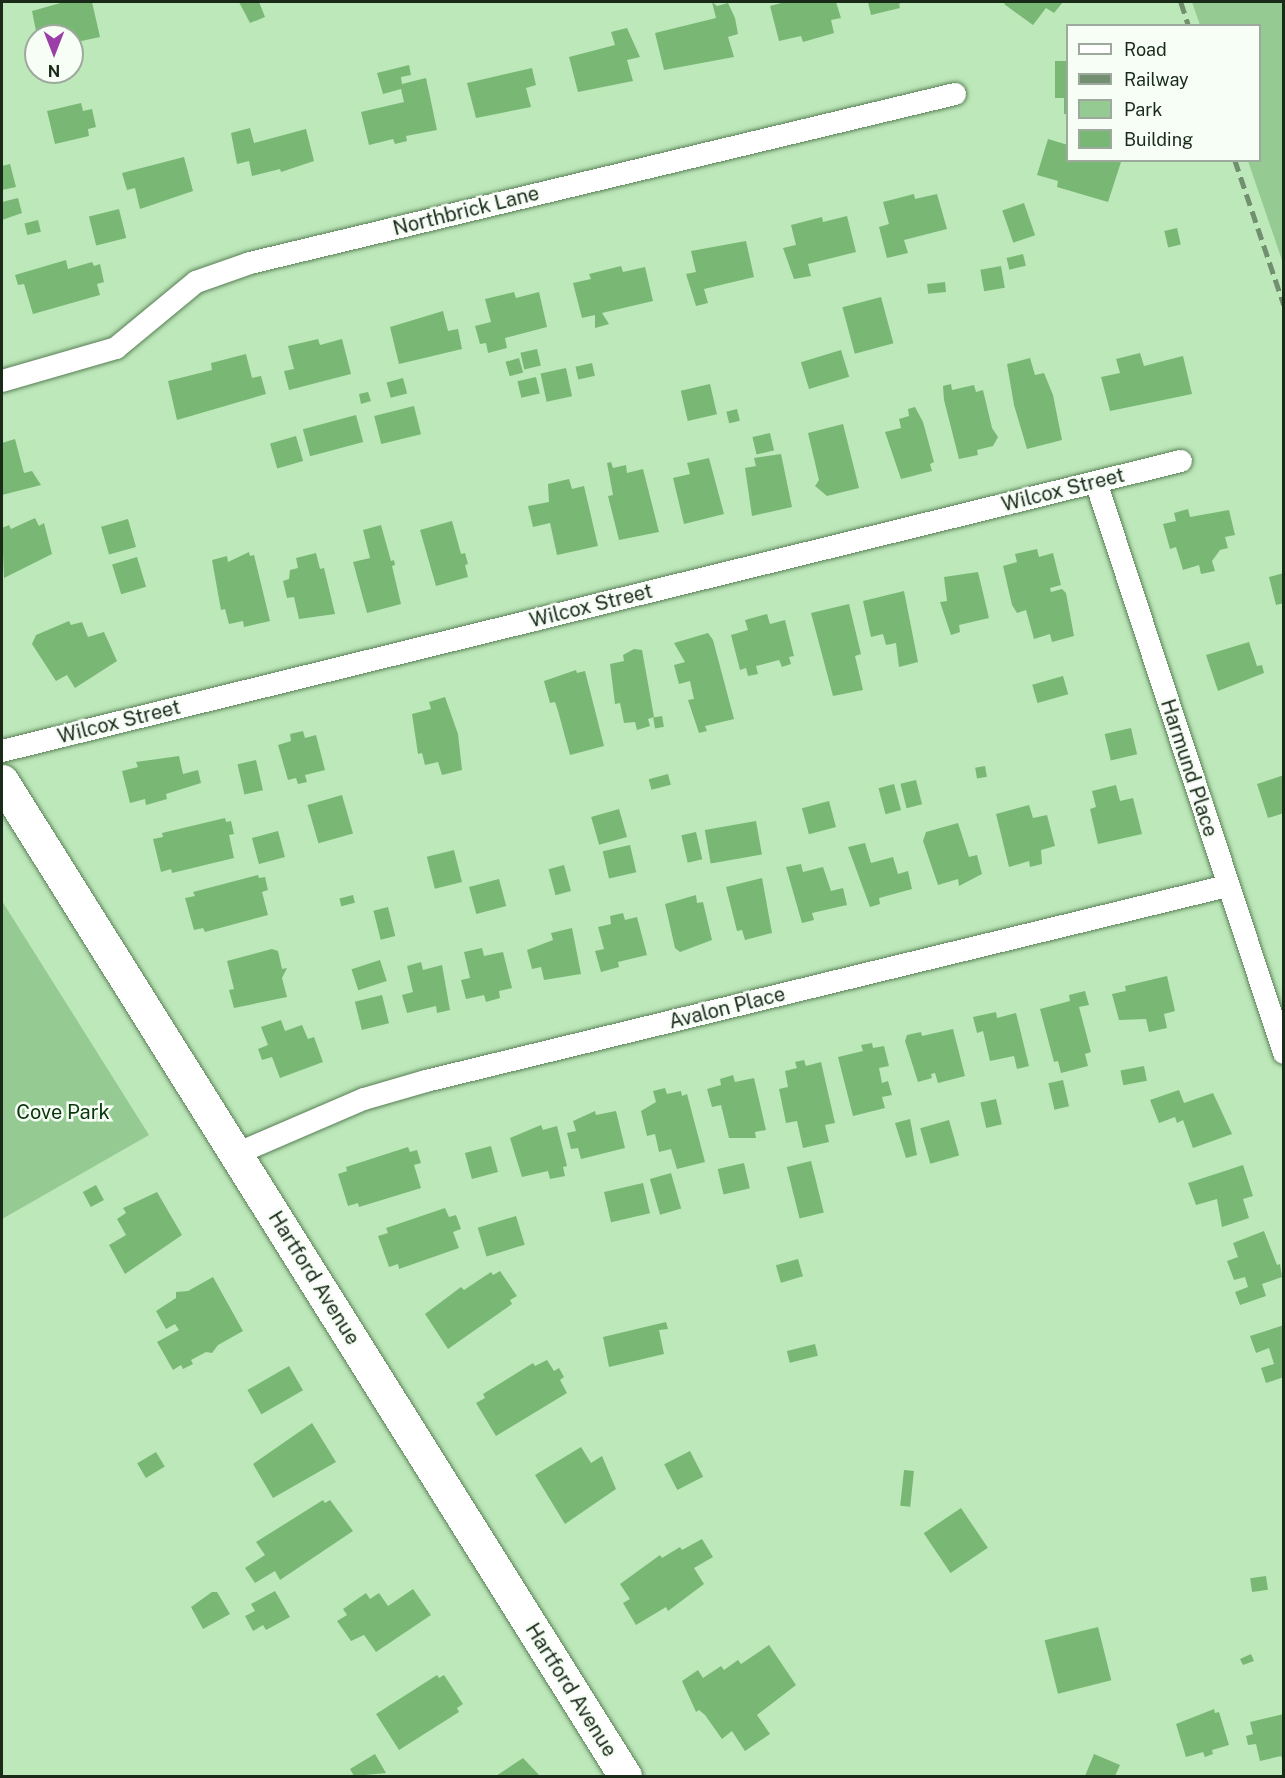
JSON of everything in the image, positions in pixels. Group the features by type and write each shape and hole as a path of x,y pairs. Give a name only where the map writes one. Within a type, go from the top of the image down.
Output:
{"street":[{"name":"Northbrick Lane","path":"2,381 116,348 196,282 250,263 955,93"},
{"name":"Wilcox Street","path":"2,751 1181,462"},
{"name":"Harmund Place","path":"1096,482 1227,886 1284,1053"},
{"name":"Hartford Avenue","path":"2,781 625,1776"},
{"name":"Avalon Place","path":"236,1154 364,1099 426,1081 1227,886"}],"green space":[{"path":"1192,2 1283,2 1283,263 1248,162 1261,162 1261,24 1200,24"},
{"name":"Cove Park","path":"2,901 149,1135 2,1219"}],"building":[{"path":"64,2 92,2 100,37 84,40 84,24 35,24 32,11"},
{"path":"239,2 259,2 265,17 250,23"},
{"path":"712,2 717,6 728,3 735,18 738,34 728,37 734,57 664,70 655,33 716,18"},
{"path":"785,2 836,2 841,18 831,20 834,33 803,42 801,36 779,41 770,6"},
{"path":"868,2 903,2 899,4 900,8 871,15"},
{"path":"1006,2 1063,2 1054,13 1046,8 1033,25 1004,4"},
{"path":"627,28 640,57 627,60 633,81 578,92 569,57 615,45 611,32"},
{"path":"1055,61 1066,61 1066,114 1064,114 1064,98 1055,98"},
{"path":"409,65 411,75 401,77 402,84 426,78 437,130 406,136 407,141 395,144 393,139 369,145 361,112 404,102 401,89 383,94 377,73"},
{"path":"532,68 536,85 526,88 531,107 476,118 467,83"},
{"path":"81,103 83,111 92,109 96,127 88,129 89,136 55,144 47,111"},
{"path":"250,128 254,143 306,129 314,161 281,172 280,169 252,176 249,161 237,164 231,133"},
{"path":"1048,139 1066,144 1066,162 1121,162 1108,202 1057,187 1058,181 1037,175"},
{"path":"184,157 193,191 140,209 135,188 127,190 122,173"},
{"path":"10,164 16,187 2,190 2,166"},
{"path":"914,194 915,199 937,194 947,229 904,240 908,253 887,258 879,227 889,224 883,202"},
{"path":"18,198 22,213 2,220 2,202"},
{"path":"1024,203 1035,235 1013,243 1002,210"},
{"path":"119,209 126,238 96,246 89,216"},
{"path":"847,216 856,252 808,264 811,276 794,279 783,248 796,245 791,225 822,217 823,222"},
{"path":"38,220 41,232 27,235 24,223"},
{"path":"1177,228 1181,245 1168,247 1164,231"},
{"path":"746,241 754,277 704,289 708,303 696,306 686,274 696,272 691,251"},
{"path":"1023,254 1026,266 1009,270 1007,258"},
{"path":"66,260 68,269 92,262 94,266 100,264 104,282 97,284 100,295 33,314 24,284 18,285 15,275"},
{"path":"621,266 623,272 645,267 653,301 602,313 609,324 595,328 595,315 582,318 573,283 591,279 589,274"},
{"path":"1001,266 1005,288 984,291 980,270"},
{"path":"945,282 946,292 928,294 927,284"},
{"path":"514,292 516,298 539,292 547,327 505,338 507,348 488,353 486,343 480,344 475,326 491,322 485,299"},
{"path":"881,297 893,343 855,354 842,307"},
{"path":"443,311 448,331 458,329 462,349 399,364 390,327"},
{"path":"318,339 320,345 342,339 351,374 289,390 284,371 294,369 288,346"},
{"path":"537,349 541,366 524,369 520,353"},
{"path":"841,350 849,377 809,389 801,362"},
{"path":"1140,353 1144,366 1183,356 1192,394 1110,411 1101,377 1120,373 1116,359"},
{"path":"246,354 252,378 261,376 266,394 177,420 168,381 212,370 211,363"},
{"path":"519,358 523,372 510,376 506,362"},
{"path":"1030,358 1035,375 1044,373 1053,395 1062,440 1027,449 1014,405 1007,364"},
{"path":"592,363 595,376 578,379 575,367"},
{"path":"566,368 572,396 547,402 541,373"},
{"path":"536,377 540,394 521,398 517,381"},
{"path":"403,378 407,393 391,398 387,382"},
{"path":"710,384 717,414 688,421 681,391"},
{"path":"951,384 952,390 974,385 976,392 983,390 992,428 998,437 993,446 977,450 978,455 959,459 944,400 943,386"},
{"path":"368,392 371,401 361,404 359,394"},
{"path":"414,406 421,434 381,444 374,416"},
{"path":"915,407 923,422 934,462 930,464 932,471 901,479 885,432 901,428 899,419 909,416 908,409"},
{"path":"737,409 740,421 729,423 726,412"},
{"path":"356,415 363,442 310,456 303,429"},
{"path":"843,424 859,488 827,496 815,486 819,480 808,433"},
{"path":"770,433 774,451 757,455 752,437"},
{"path":"296,436 303,461 277,468 270,443"},
{"path":"15,439 24,473 32,471 41,485 2,495 2,443"},
{"path":"781,454 792,507 752,516 745,468 756,466 754,458"},
{"path":"709,458 724,514 684,524 673,478 690,474 687,463"},
{"path":"611,462 613,468 626,465 627,473 643,469 659,532 619,540 608,496 613,495 607,463"},
{"path":"569,479 572,489 584,486 598,546 557,555 550,523 533,527 528,506 549,502 548,484"},
{"path":"1188,509 1190,517 1229,510 1235,535 1225,537 1228,548 1220,550 1212,561 1215,571 1201,574 1199,565 1183,570 1176,547 1170,549 1163,524 1176,521 1174,513"},
{"path":"35,518 39,526 44,523 52,554 4,578 2,528 9,525 11,529"},
{"path":"128,519 136,547 109,555 101,527"},
{"path":"452,521 461,554 465,553 468,577 436,586 420,530"},
{"path":"381,525 391,561 394,560 395,565 392,566 401,604 367,613 353,562 370,558 363,530"},
{"path":"1037,549 1039,557 1053,553 1061,585 1050,588 1051,592 1062,589 1066,593 1074,636 1052,642 1050,634 1034,639 1026,610 1017,613 1012,605 1003,566 1017,562 1015,554"},
{"path":"249,552 250,556 254,555 270,621 244,627 243,621 229,624 225,609 221,610 212,560 227,556 228,562"},
{"path":"316,553 320,569 324,568 335,614 299,619 294,597 287,598 283,581 289,579 290,570 298,568 296,558"},
{"path":"137,557 146,587 121,594 112,565"},
{"path":"978,572 989,618 959,625 960,632 951,635 940,602 947,601 944,577"},
{"path":"1284,573 1284,603 1276,605 1269,577"},
{"path":"904,591 918,662 899,667 896,643 886,645 883,634 871,637 863,601"},
{"path":"849,604 861,654 855,656 863,690 833,696 811,613"},
{"path":"767,614 770,624 785,620 794,656 789,657 791,664 782,667 779,660 756,666 758,674 748,676 746,668 740,670 731,635 748,630 745,620"},
{"path":"69,621 71,625 82,622 88,637 104,632 117,661 75,688 67,675 56,681 32,644 36,635"},
{"path":"708,633 713,640 734,719 705,726 707,731 699,733 688,700 694,699 690,681 679,684 674,665 685,662 674,643"},
{"path":"1249,642 1257,666 1262,665 1264,673 1218,691 1206,655"},
{"path":"634,649 642,650 654,717 648,719 650,726 637,730 635,722 624,723 620,703 615,704 610,664 624,661 623,655"},
{"path":"576,670 577,673 585,671 604,746 570,755 555,702 550,703 544,681"},
{"path":"1063,676 1068,694 1037,703 1032,685"},
{"path":"445,697 458,734 462,770 442,775 438,762 425,765 422,753 418,754 412,714 431,709 429,702"},
{"path":"662,716 664,727 655,728 653,718"},
{"path":"1131,728 1137,754 1111,760 1105,734"},
{"path":"303,731 305,738 316,735 325,770 305,775 307,782 298,784 296,778 288,780 278,745 291,741 290,734"},
{"path":"179,756 183,774 198,770 201,783 166,794 167,799 146,805 145,799 130,803 122,771 138,767 136,762"},
{"path":"256,760 263,790 244,794 237,764"},
{"path":"985,766 987,777 977,779 975,768"},
{"path":"668,774 671,785 652,790 649,779"},
{"path":"1284,775 1284,813 1268,818 1257,784"},
{"path":"916,780 922,804 907,808 900,784"},
{"path":"894,784 901,810 886,814 879,788"},
{"path":"1116,785 1120,801 1133,798 1142,834 1098,844 1090,809 1096,807 1092,791"},
{"path":"342,795 353,833 318,843 307,805"},
{"path":"829,801 836,827 809,834 802,808"},
{"path":"1029,805 1033,818 1047,815 1055,846 1041,850 1042,864 1030,867 1029,861 1009,867 996,814"},
{"path":"619,809 627,837 599,845 591,817"},
{"path":"225,818 226,822 231,821 234,834 229,835 234,858 172,873 171,869 161,872 153,839 163,837 162,833"},
{"path":"756,821 762,854 711,864 705,830"},
{"path":"958,823 969,857 977,855 982,874 959,886 958,879 938,885 923,841 926,832"},
{"path":"278,831 285,857 259,864 252,838"},
{"path":"696,832 702,859 688,863 681,835"},
{"path":"865,843 871,863 893,857 898,874 908,871 912,889 879,898 880,904 870,907 848,847"},
{"path":"630,845 636,872 609,879 603,851"},
{"path":"454,850 462,882 435,889 427,857"},
{"path":"801,864 803,872 823,867 831,891 843,888 847,905 812,913 814,920 802,923 786,867"},
{"path":"564,865 571,891 556,895 549,869"},
{"path":"258,875 259,878 265,877 268,890 262,892 268,915 205,932 203,928 194,930 185,898 195,896 193,892"},
{"path":"762,878 772,933 745,940 742,930 737,931 726,887"},
{"path":"499,879 506,906 476,914 469,887"},
{"path":"353,895 355,903 341,906 339,898"},
{"path":"696,895 697,903 703,902 712,940 680,952 675,948 665,904"},
{"path":"388,907 395,936 381,940 373,911"},
{"path":"623,913 625,920 637,917 647,955 618,962 619,967 601,972 595,951 604,949 598,927 611,924 610,916"},
{"path":"572,928 581,974 544,980 541,967 532,969 527,950 553,940 551,933"},
{"path":"482,948 484,956 503,952 512,988 499,991 500,998 486,1002 484,995 466,999 461,980 470,978 464,952"},
{"path":"272,949 278,951 282,969 287,968 282,978 287,997 234,1008 229,990 234,989 227,961"},
{"path":"380,960 387,981 358,990 351,969"},
{"path":"421,962 423,970 442,965 450,1010 437,1013 436,1006 407,1013 402,995 413,992 407,966"},
{"path":"1167,976 1175,1011 1164,1014 1167,1028 1149,1032 1146,1019 1119,1020 1112,994 1126,991 1125,986"},
{"path":"1085,991 1089,1005 1079,1007 1091,1052 1085,1054 1088,1066 1061,1073 1058,1061 1054,1062 1040,1009 1070,1001 1069,995"},
{"path":"382,995 389,1023 362,1030 355,1002"},
{"path":"996,1012 997,1018 1016,1013 1029,1066 1017,1069 1014,1056 990,1061 983,1031 977,1033 973,1017"},
{"path":"281,1020 285,1031 302,1025 308,1039 314,1037 323,1062 280,1078 272,1057 262,1060 258,1049 268,1045 261,1027"},
{"path":"953,1029 965,1076 938,1083 935,1073 931,1074 932,1078 918,1082 905,1041 907,1035 921,1032 922,1036"},
{"path":"872,1043 873,1048 884,1046 889,1066 879,1068 882,1083 888,1081 892,1095 882,1097 885,1108 853,1116 838,1057 863,1051 861,1045"},
{"path":"804,1060 806,1066 821,1062 835,1123 825,1125 829,1142 803,1148 797,1121 786,1123 779,1089 788,1087 785,1071 797,1068 795,1062"},
{"path":"1144,1066 1147,1081 1123,1085 1120,1071"},
{"path":"733,1075 735,1082 754,1078 766,1130 755,1132 756,1138 729,1138 721,1105 712,1107 707,1089 721,1085 720,1079"},
{"path":"1063,1080 1069,1106 1054,1110 1048,1083"},
{"path":"665,1088 667,1094 681,1091 682,1096 687,1094 705,1162 677,1169 671,1149 659,1152 655,1134 647,1136 641,1111 656,1102 653,1091"},
{"path":"1179,1090 1184,1103 1213,1093 1232,1134 1193,1148 1183,1120 1177,1123 1175,1117 1159,1123 1150,1100"},
{"path":"996,1099 1002,1124 986,1128 980,1103"},
{"path":"595,1111 596,1115 616,1111 625,1148 581,1159 578,1148 571,1149 567,1133 576,1131 573,1121"},
{"path":"910,1119 917,1155 906,1158 895,1123"},
{"path":"949,1120 959,1156 930,1164 920,1128"},
{"path":"541,1125 543,1130 557,1126 567,1166 563,1167 565,1176 550,1179 548,1171 522,1177 510,1138"},
{"path":"491,1146 498,1172 472,1179 465,1153"},
{"path":"408,1147 410,1152 417,1150 421,1163 414,1165 421,1188 359,1207 358,1203 348,1206 338,1174 347,1171 346,1167"},
{"path":"811,1161 824,1212 800,1218 787,1167"},
{"path":"744,1163 750,1188 724,1194 718,1169"},
{"path":"1243,1165 1253,1196 1243,1199 1249,1218 1222,1227 1217,1199 1196,1205 1188,1183"},
{"path":"671,1173 681,1209 660,1215 650,1179"},
{"path":"643,1183 650,1213 611,1222 604,1192"},
{"path":"96,1185 104,1200 91,1207 83,1192"},
{"path":"157,1192 182,1235 125,1274 109,1245 126,1235 117,1219 126,1213 123,1208"},
{"path":"445,1208 449,1217 456,1215 461,1229 453,1232 459,1248 399,1269 398,1264 389,1267 378,1236 388,1233 386,1228"},
{"path":"516,1216 525,1245 487,1256 478,1228"},
{"path":"1264,1231 1277,1265 1280,1264 1282,1277 1262,1284 1266,1296 1240,1305 1235,1292 1248,1287 1245,1277 1234,1280 1227,1261 1238,1257 1233,1243"},
{"path":"798,1259 803,1276 781,1283 776,1265"},
{"path":"500,1271 517,1296 510,1300 512,1304 448,1349 425,1314 461,1287 464,1290 491,1272 493,1275"},
{"path":"213,1277 243,1331 218,1345 212,1353 206,1352 191,1360 193,1364 183,1369 181,1365 173,1370 157,1342 179,1330 175,1324 166,1329 156,1311 176,1298 176,1292 188,1291"},
{"path":"666,1322 668,1329 659,1330 664,1354 609,1367 603,1337"},
{"path":"1284,1325 1284,1377 1266,1383 1261,1368 1274,1364 1269,1348 1256,1353 1250,1336"},
{"path":"815,1344 818,1356 790,1363 787,1351"},
{"path":"547,1360 554,1371 559,1368 564,1377 560,1380 567,1393 496,1436 476,1403 485,1398 483,1394 533,1363 535,1366"},
{"path":"289,1366 303,1390 261,1414 247,1390"},
{"path":"312,1423 336,1462 273,1498 253,1464"},
{"path":"581,1447 591,1463 602,1456 616,1489 565,1524 535,1475"},
{"path":"690,1451 703,1477 677,1490 664,1464"},
{"path":"156,1452 165,1467 146,1478 137,1463"},
{"path":"904,1470 914,1471 910,1507 900,1506"},
{"path":"323,1500 325,1503 330,1500 353,1531 280,1580 275,1571 255,1583 245,1568 265,1555 256,1542"},
{"path":"961,1508 988,1548 951,1573 924,1533"},
{"path":"702,1539 713,1557 694,1568 704,1584 668,1611 666,1607 636,1625 623,1603 630,1599 620,1584 660,1555 662,1558 680,1547 682,1550"},
{"path":"1266,1576 1268,1590 1252,1592 1250,1578"},
{"path":"413,1589 431,1615 376,1652 364,1635 351,1641 337,1621 347,1615 343,1609 366,1593 370,1599 379,1593 388,1606"},
{"path":"275,1591 290,1617 266,1630 263,1625 253,1631 245,1616 255,1611 251,1604"},
{"path":"212,1592 217,1592 230,1614 203,1629 191,1607"},
{"path":"1098,1627 1111,1680 1058,1694 1045,1640"},
{"path":"769,1645 796,1685 757,1715 770,1734 745,1751 732,1731 722,1739 705,1715 699,1710 696,1712 682,1681 698,1670 703,1678 721,1666 724,1670 738,1660 741,1664"},
{"path":"1251,1654 1254,1661 1243,1665 1240,1659"},
{"path":"437,1675 439,1678 444,1675 463,1704 457,1708 459,1712 399,1750 376,1714"},
{"path":"1214,1709 1215,1713 1219,1712 1229,1745 1212,1750 1213,1754 1205,1757 1203,1752 1186,1757 1176,1724"},
{"path":"1284,1714 1284,1763 1281,1756 1260,1761 1256,1744 1248,1745 1246,1736 1253,1734 1250,1722"},
{"path":"375,1754 386,1773 354,1776 350,1769"},
{"path":"1094,1754 1120,1765 1115,1776 1085,1776"},
{"path":"523,1758 540,1776 496,1776"}],"railway":[{"path":"1181,2 1188,24"},
{"path":"1236,162 1284,305"}]}
